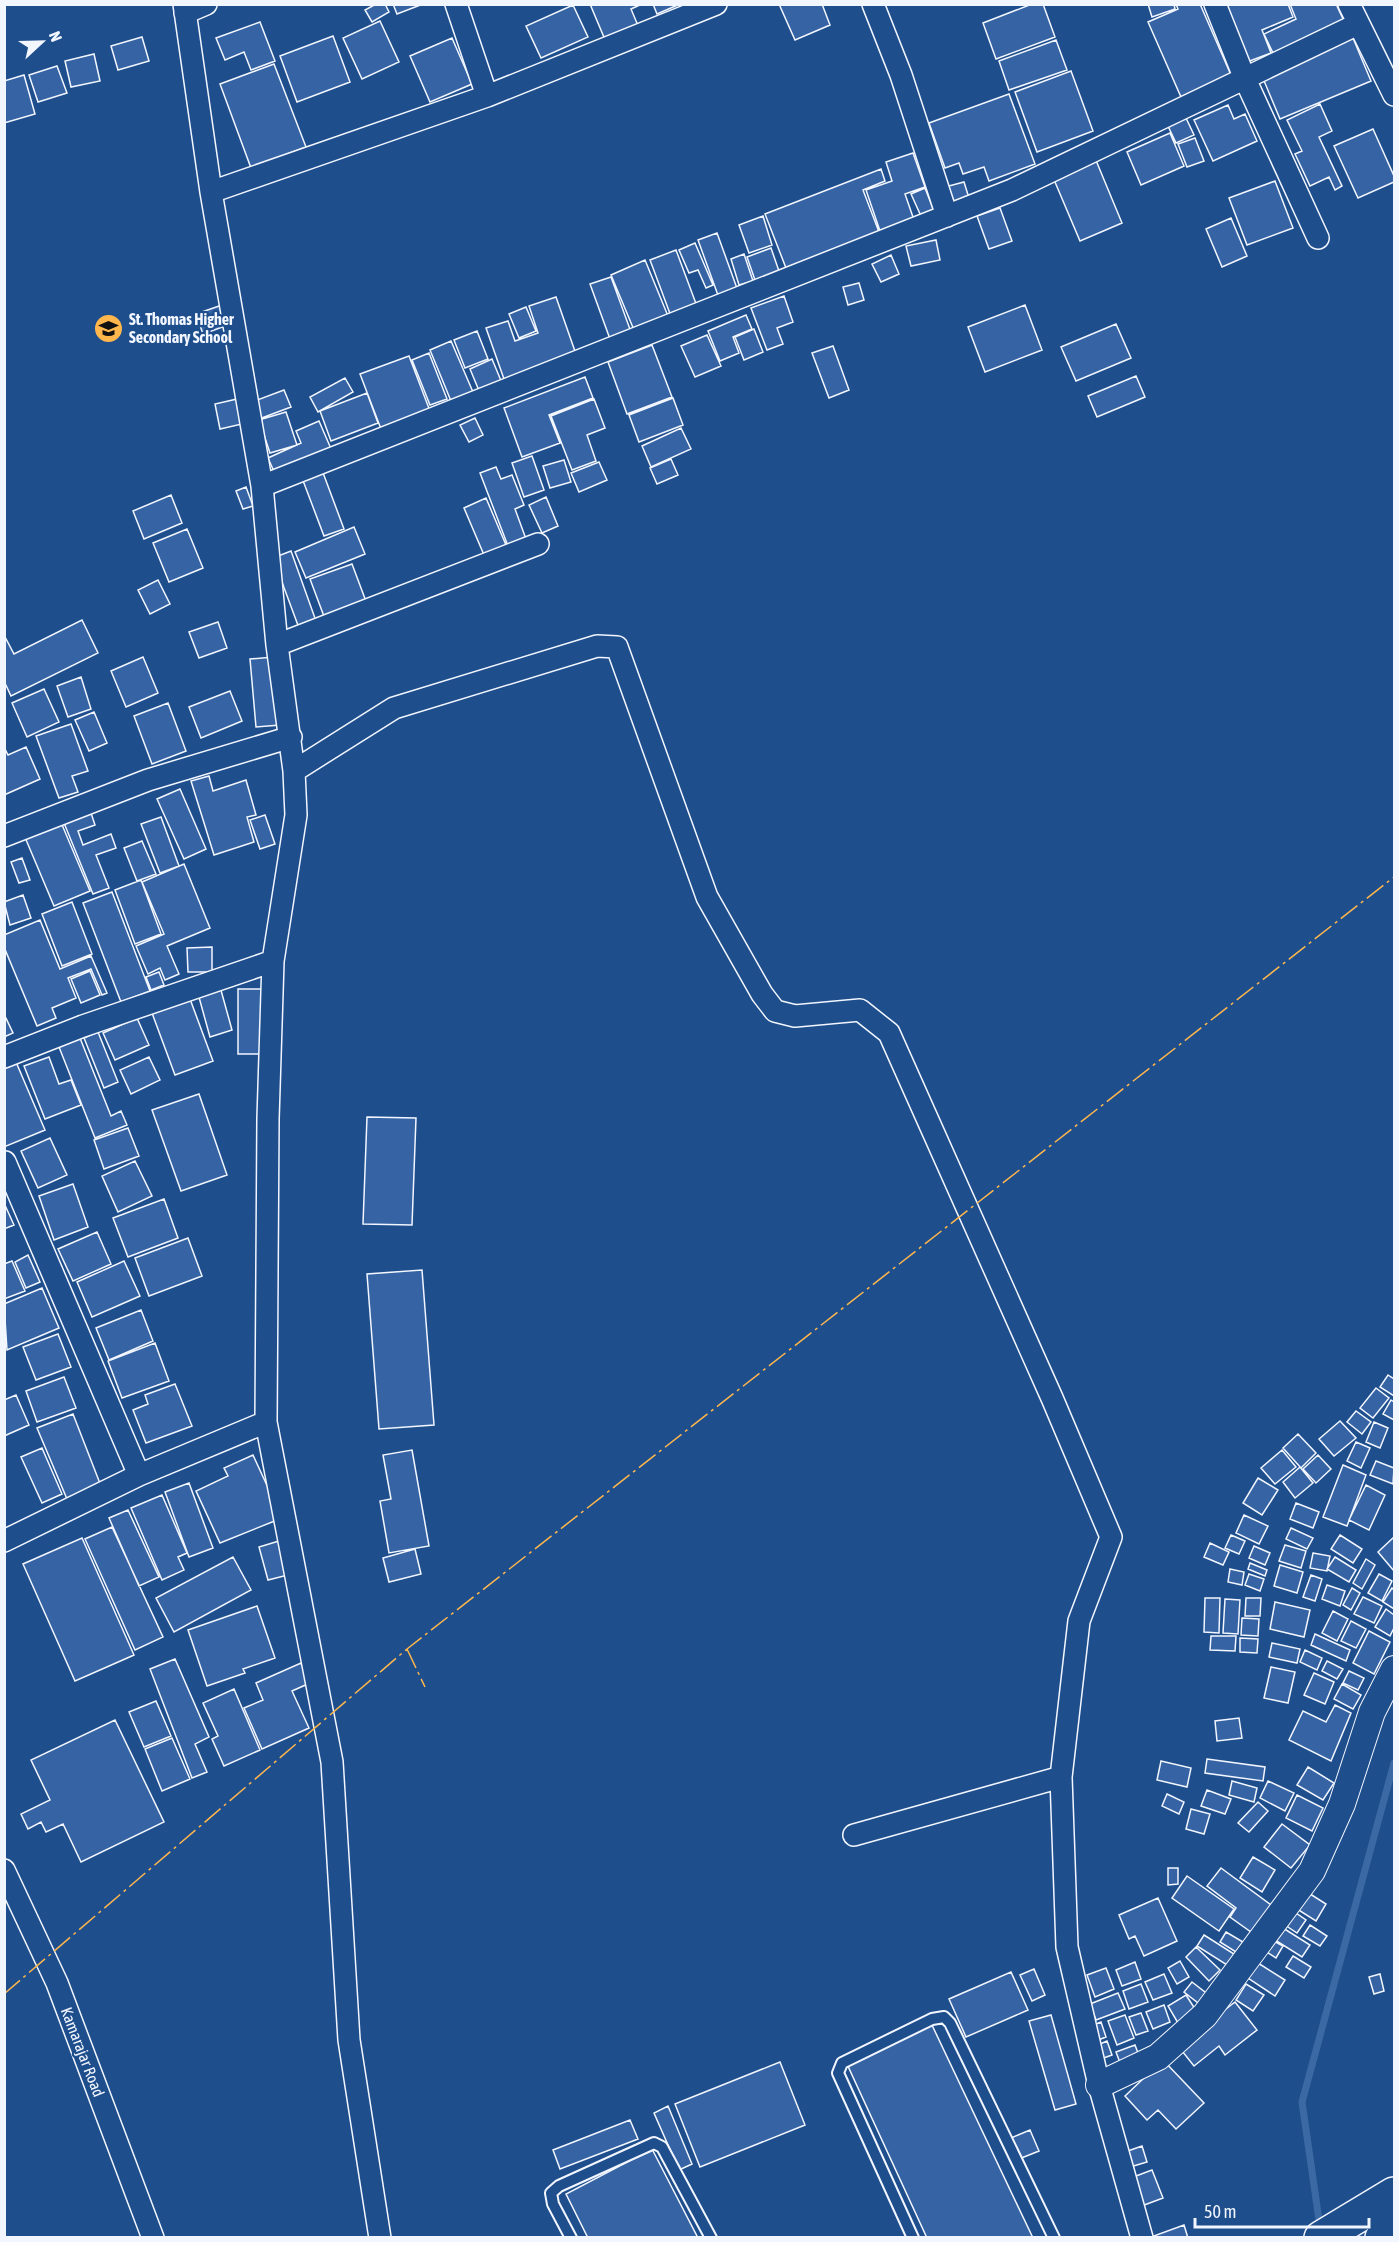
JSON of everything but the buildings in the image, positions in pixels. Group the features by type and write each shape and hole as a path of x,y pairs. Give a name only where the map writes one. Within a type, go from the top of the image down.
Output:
{"highway":[{"path":"1321,2238 1395,2194"},
{"path":"1382,2238 1395,2230"}],"street":[{"path":"206,4 184,9 211,192 262,486 277,645 291,737 296,815 273,961 268,1119 266,1422 332,1762 349,2040 380,2238"},
{"path":"456,4 487,96"},
{"path":"211,192 487,96 716,4"},
{"path":"873,4 901,75 947,216"},
{"path":"1215,4 1245,79 1318,238"},
{"path":"1348,4 1395,95"},
{"path":"262,486 1012,190 1358,24"},
{"path":"277,645 538,544"},
{"path":"294,771 394,708 597,646 617,647 707,897 762,994 775,1011 795,1016 860,1010 889,1033 1052,1398 1111,1537 1079,1621 1061,1777 1067,1947 1098,2085 1142,2238"},
{"path":"4,836 148,780 291,737"},
{"path":"4,1057 83,1026 273,961"},
{"path":"5,1162 139,1475"},
{"path":"6,1535 139,1475 266,1422"},
{"path":"1098,2085 1158,2057 1205,2015 1312,1871 1342,1804 1372,1712 1395,1669"},
{"path":"854,1835 1061,1777"},
{"name":"Kamarajar Road","path":"4,1870 57,1983 153,2238"}],"lane":[{"path":"913,2238 838,2073 842,2063 932,2019 944,2017 950,2023 1054,2238"},
{"path":"572,2238 553,2204 551,2193 559,2186 654,2143 662,2147 711,2238"}],"waterway":[{"path":"1320,2227 1302,2102 1394,1763"}],"power":[{"path":"4,1994 407,1649 1394,877"},
{"path":"407,1649 425,1687"}],"place":[{"name":"St. Thomas Higher Secondary School","path":"108,328"}]}
